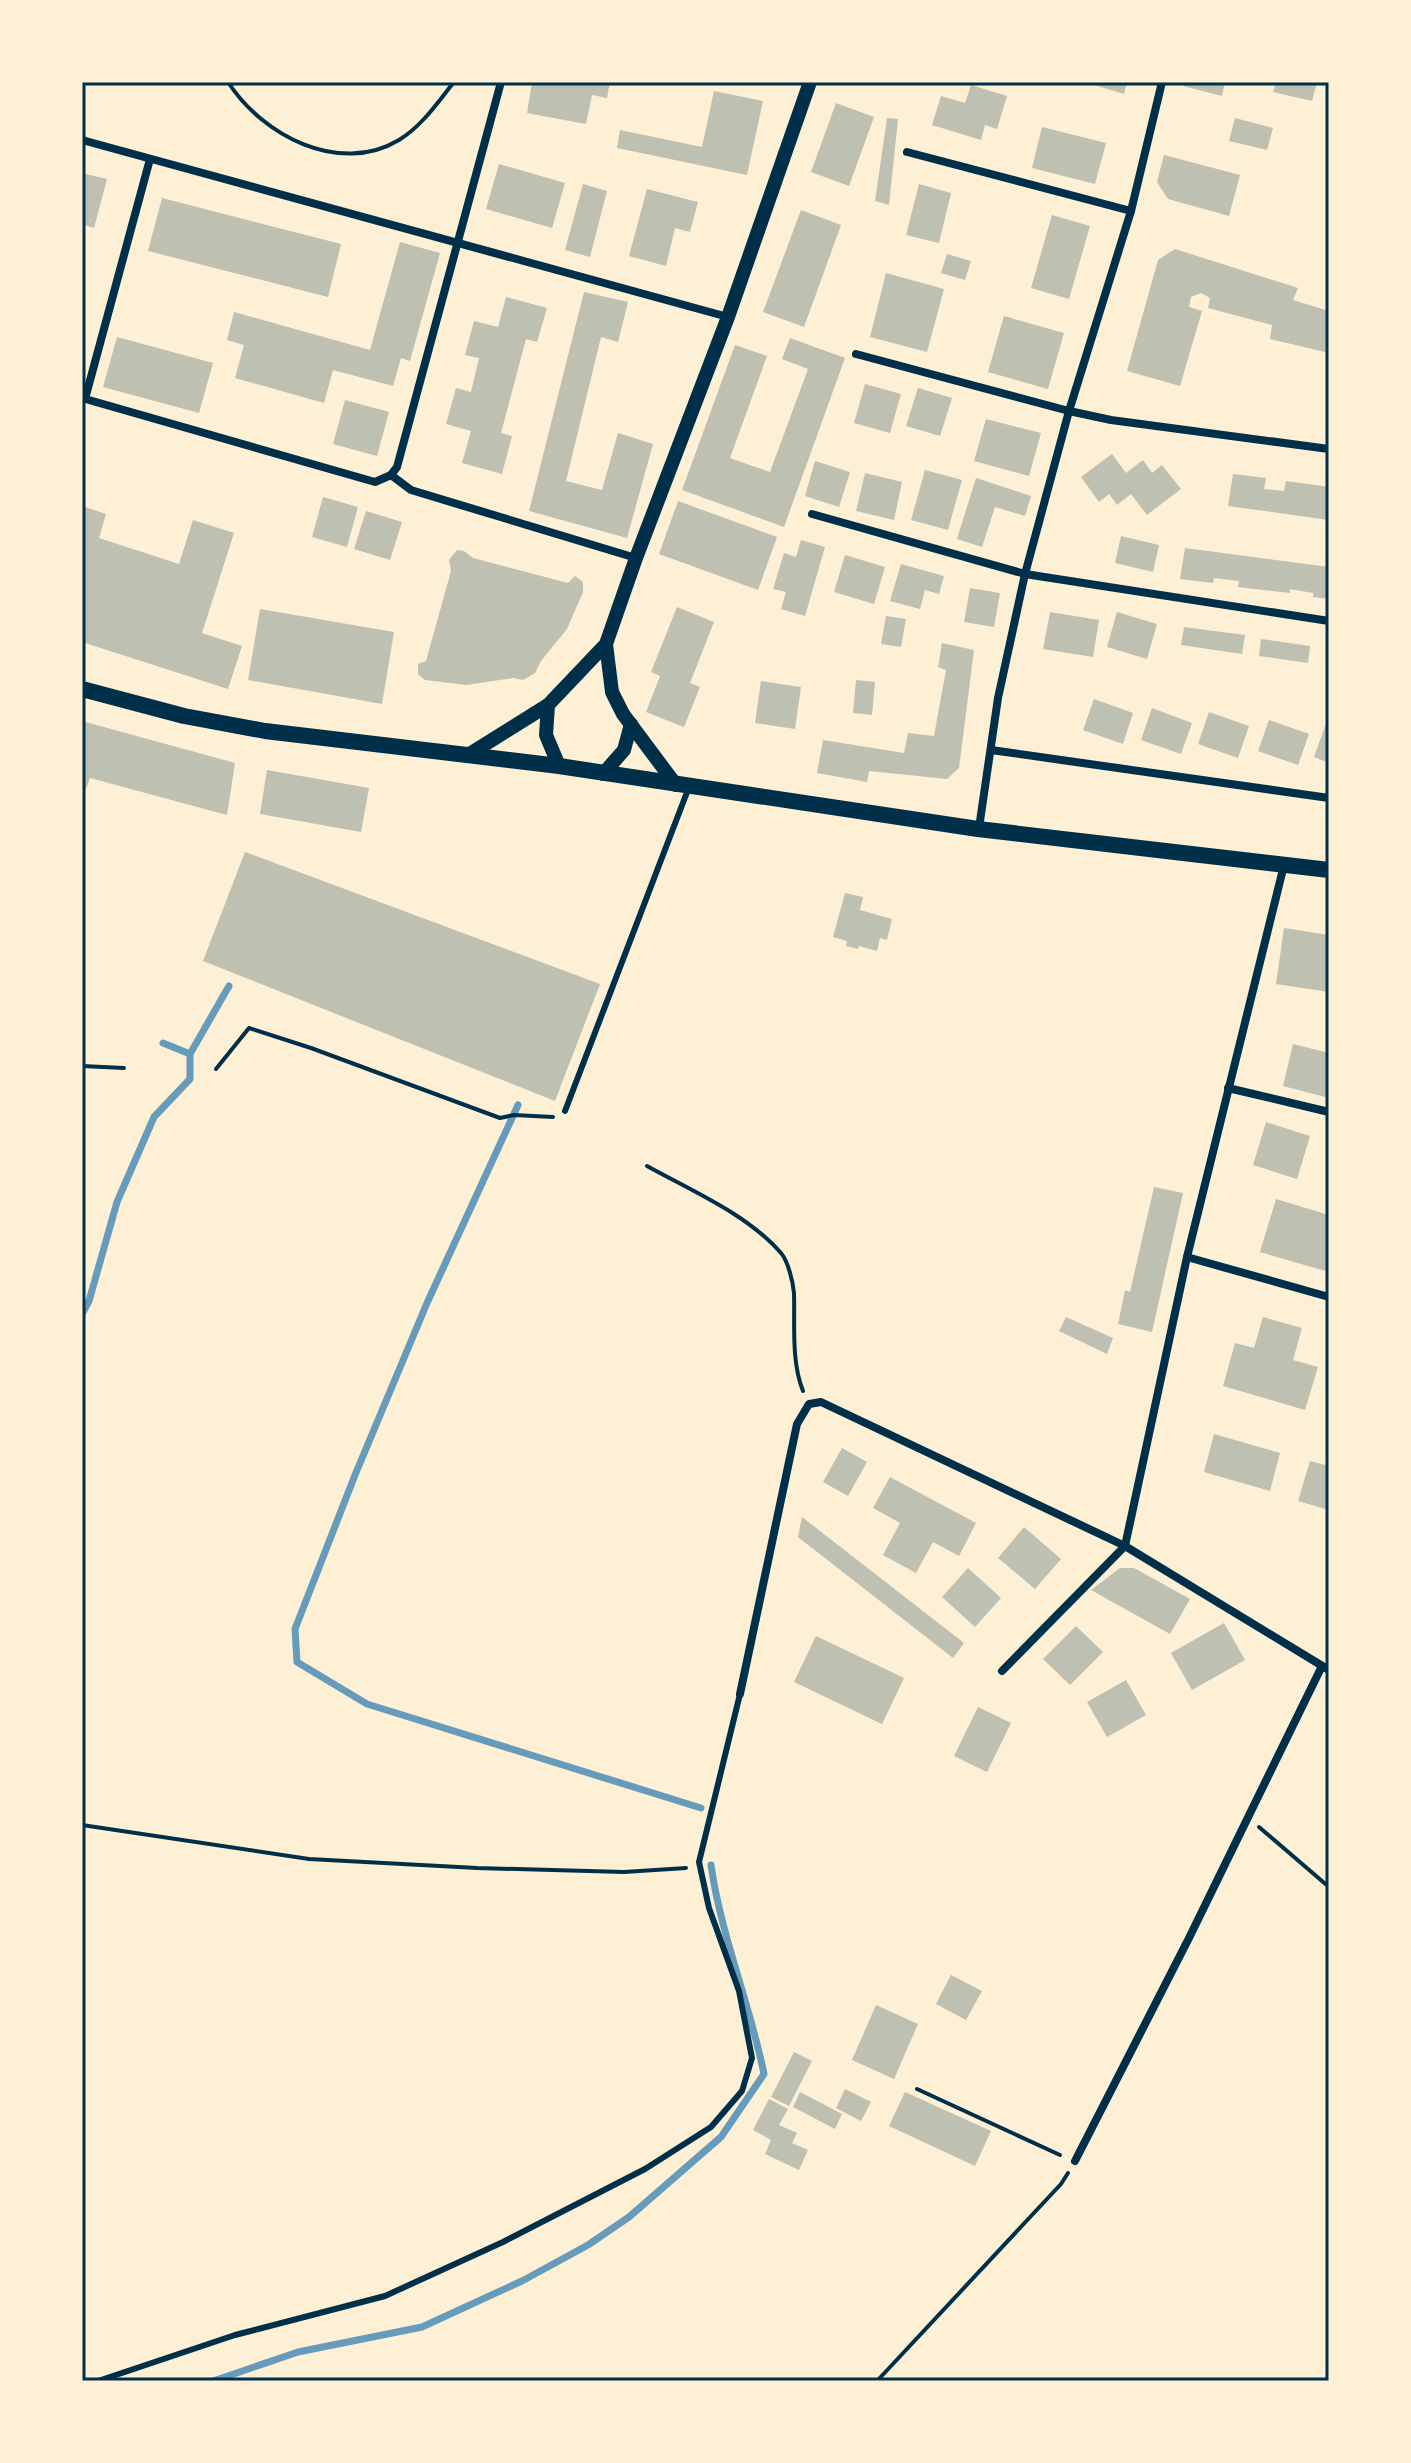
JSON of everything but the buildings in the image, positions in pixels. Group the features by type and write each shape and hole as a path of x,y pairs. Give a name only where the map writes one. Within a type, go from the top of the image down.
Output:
{"main road":[{"path":"82,689 184,716 265,731 559,766 978,829 1329,870"}],"street":[{"path":"150,159 83,399 375,482 391,475 397,467 501,82"},
{"path":"468,755 548,705 606,644 728,317 810,82"},
{"path":"978,829 998,698 1025,574 1069,411 1131,211 1162,82"},
{"path":"82,140 728,317"},
{"path":"907,152 1131,211"},
{"path":"856,354 1111,420 1329,449"},
{"path":"391,475 411,490 636,558"},
{"path":"812,514 1025,574 1329,621"},
{"path":"606,644 612,692 631,724 682,786"},
{"path":"548,705 546,735 559,766"},
{"path":"603,774 624,750 631,724"},
{"path":"991,750 1329,798"},
{"path":"1002,1671 1125,1546 1187,1257 1284,864"},
{"path":"1228,1088 1329,1112"},
{"path":"1187,1257 1329,1297"},
{"path":"740,1694 797,1424 809,1404 821,1402 1125,1546 1326,1668 1075,2161"}],"lane":[{"path":"565,1111 682,786"},
{"path":"98,2381 235,2335 385,2296 503,2242 645,2169 711,2127 742,2091 752,2058 739,1991 709,1908 699,1862 740,1694"}],"path":[{"path":"228,82 248,108 289,138 333,153 355,154 377,150 407,134 454,82"},
{"path":"216,1069 249,1028 500,1118 514,1115 551,1117 560,1116 565,1111"},
{"path":"82,1066 124,1068"},
{"path":"647,1166 756,1230 784,1255 794,1288 795,1344 801,1386 809,1404"},
{"path":"1248,1818 1329,1887"},
{"path":"82,1825 309,1859 624,1872 688,1868 699,1862"},
{"path":"877,2381 1061,2184 1075,2161 917,2089"}],"waterway":[{"path":"190,1054 229,986"},
{"path":"82,1314 89,1301 117,1202 154,1117 190,1079 190,1054 163,1043"},
{"path":"518,1105 427,1303 355,1475 295,1629 297,1662 367,1704 701,1808"},
{"path":"213,2381 298,2352 422,2327 522,2281 588,2245 629,2217 721,2137 764,2074 711,1865"}]}
